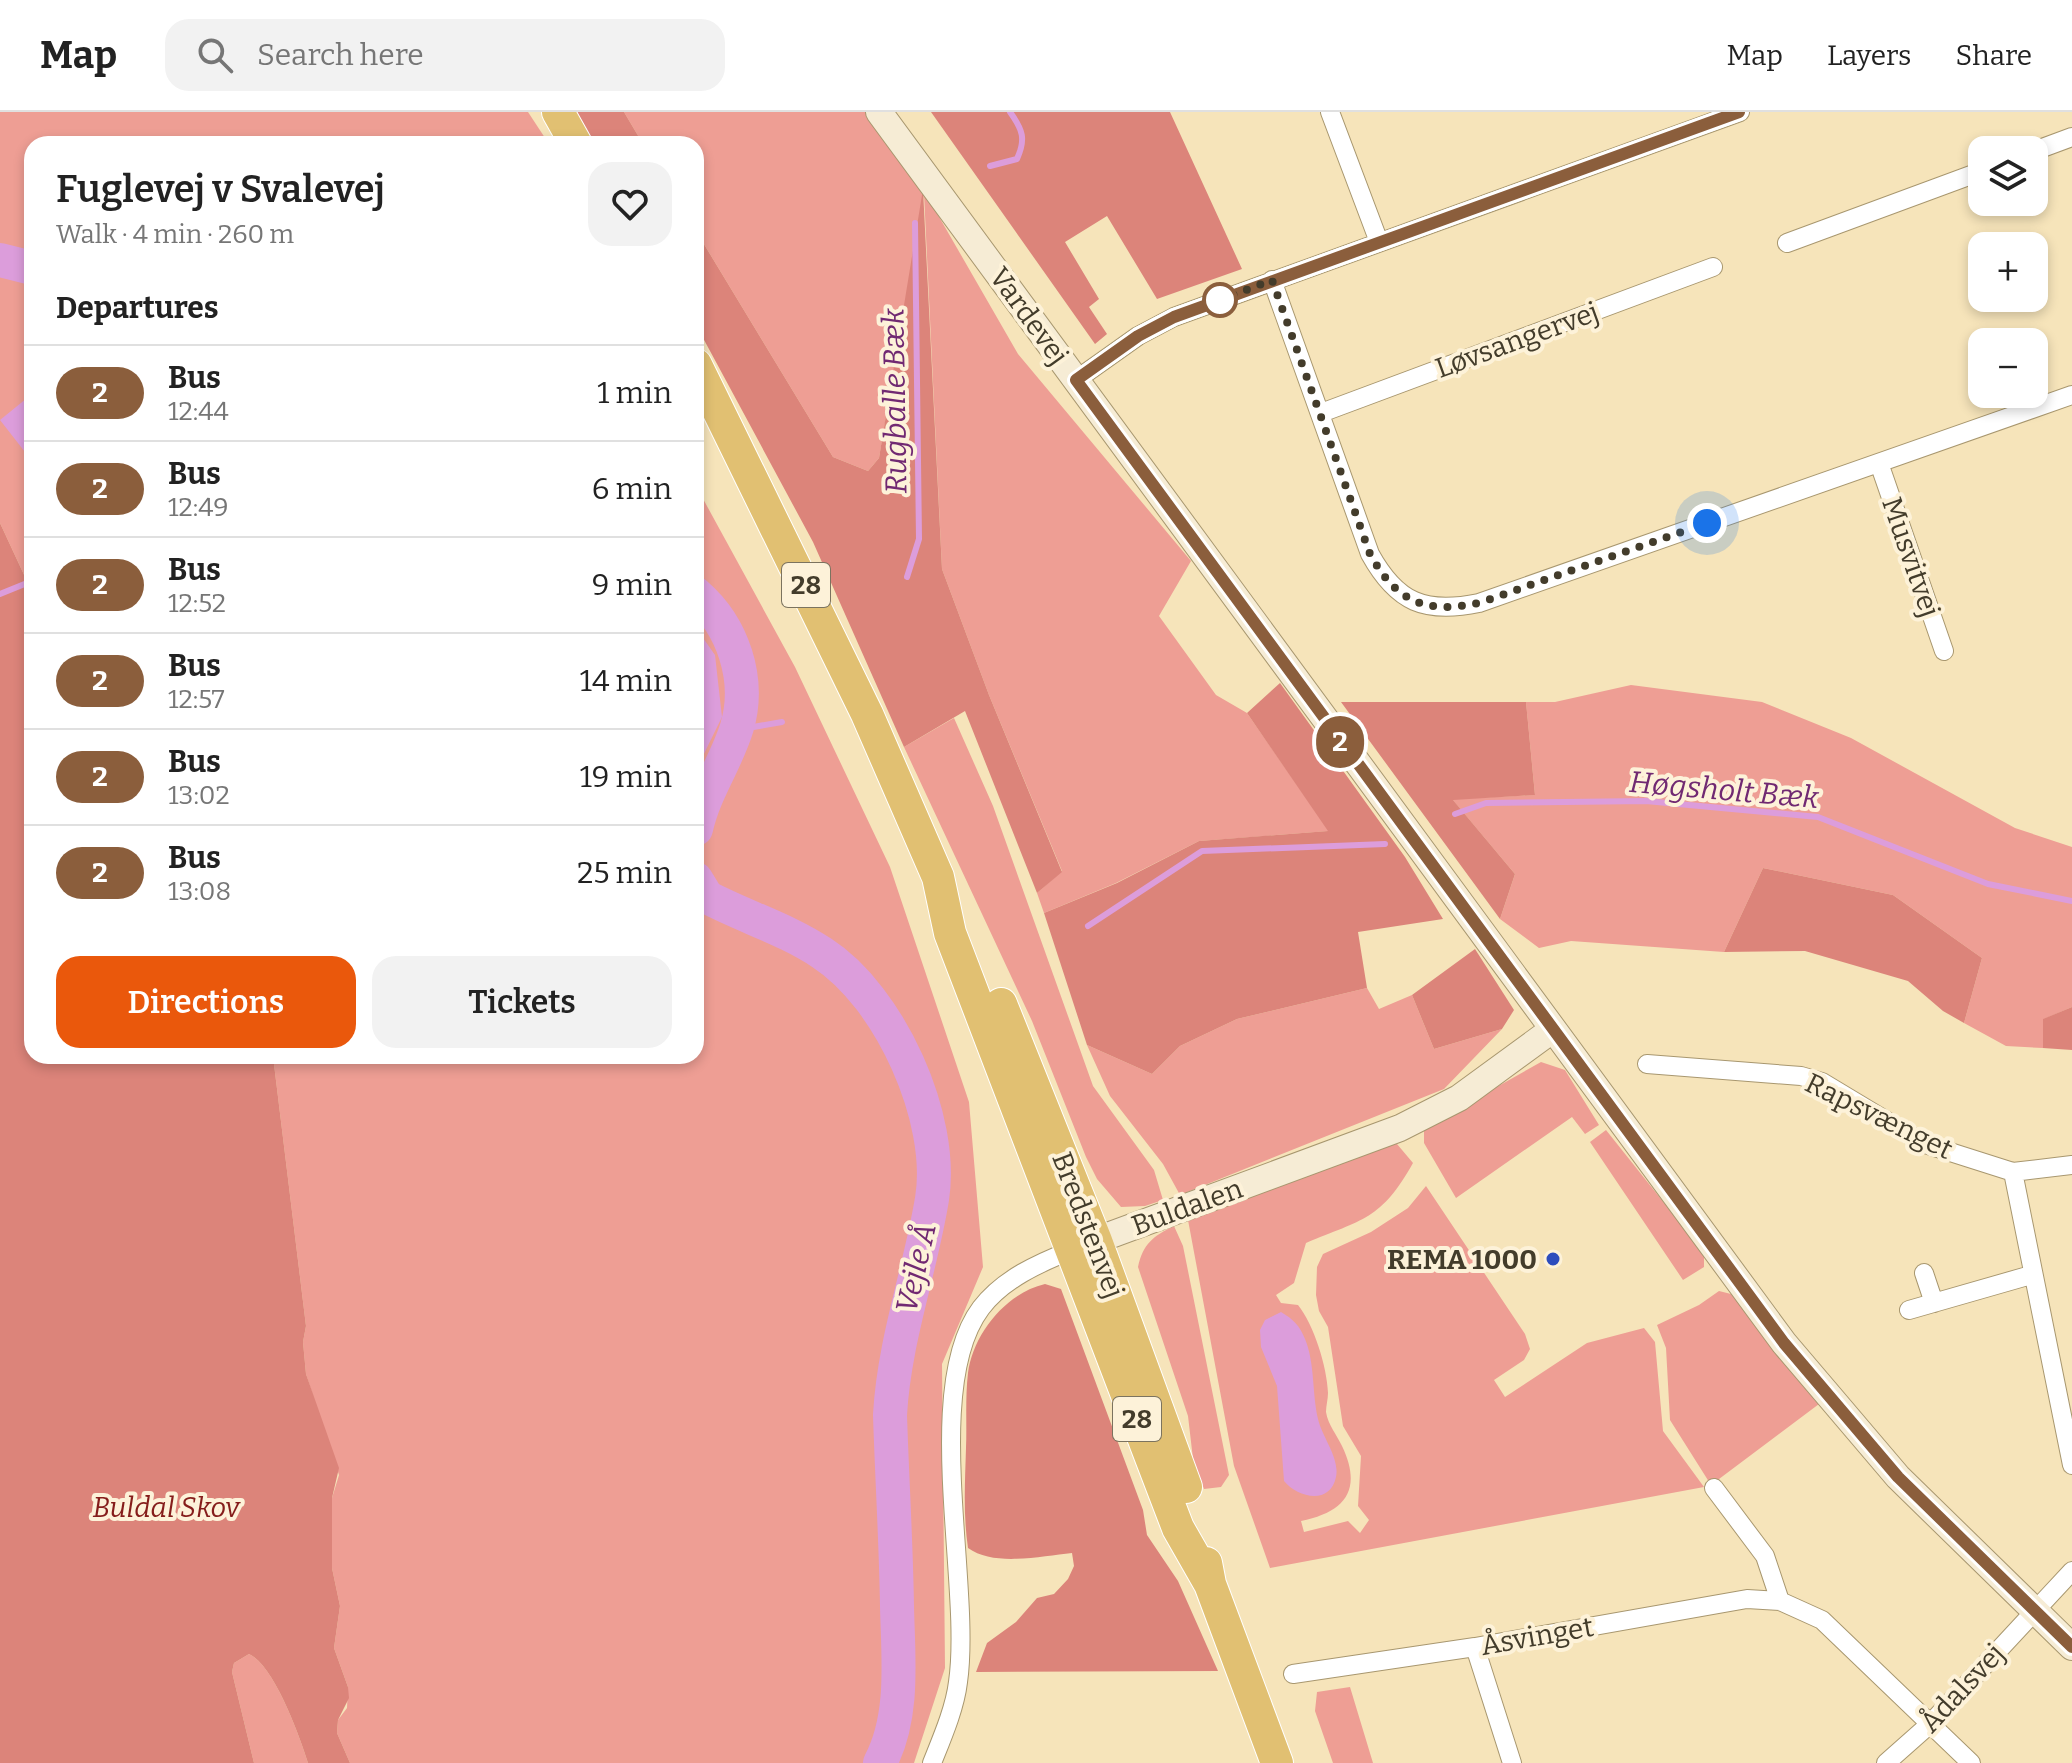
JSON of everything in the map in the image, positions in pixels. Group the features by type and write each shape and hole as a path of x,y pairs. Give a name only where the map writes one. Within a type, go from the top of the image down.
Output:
{"highway":[{"path":"558,112 572,136"},
{"name":"Bredstenvej","path":"704,381 867,714 938,877 950,933 1197,1516 1210,1584 1277,1763"}],"street":[{"name":"Vardevej","path":"879,112 1727,1267 1828,1396 1898,1477 2072,1647"},
{"path":"1331,112 1379,242"},
{"path":"1076,380 1138,336 1174,317 1740,112"},
{"path":"2048,146 2072,137"},
{"path":"1787,243 1968,176"},
{"name":"Løvsangervej","path":"1321,413 1713,267"},
{"name":"Musvitvej","path":"1272,280 1370,554 1382,576 1395,590 1416,602 1448,609 1479,603 2072,395"},
{"name":"Musvitvej","path":"1879,463 1944,651"},
{"name":"Buldalen","path":"932,1763 958,1682 953,1407 964,1342 980,1309 1006,1282 1044,1260 1400,1128 1459,1098 1552,1030"},
{"name":"Rapsvænget","path":"1647,1064 1801,1076 1822,1082 1925,1144 2013,1172 2072,1165"},
{"path":"2013,1172 2031,1275 2072,1465"},
{"path":"1924,1273 1934,1303"},
{"path":"1909,1310 2031,1275"},
{"path":"1714,1488 1765,1556 1780,1601"},
{"name":"Ådalsvej","path":"1886,1763 1930,1724 2072,1571"},
{"name":"Åsvinget","path":"1293,1674 1475,1647 1747,1599 1780,1601 1822,1620 1971,1763"},
{"path":"1475,1647 1512,1763"}],"shaded area":[{"path":"0,112 528,112 544,136 24,136 24,575 0,523"},
{"path":"624,112 866,112 923,189 1018,354 1191,561 1159,616 1216,695 1247,713 1329,831 1199,841 1116,883 1044,913 1037,893 1062,871 989,695 942,569 924,194 879,458 868,471 833,457 704,244 704,136 638,136"},
{"path":"24,400 24,451 0,420"},
{"path":"704,501 795,667 890,867 969,1102 983,1267 942,1364 945,1668 914,1763 350,1763 337,1733 338,1720 347,1708 348,1687 334,1648 340,1606 332,1568 332,1498 339,1475 306,1374 303,1342 306,1326 274,1064 704,1064"},
{"path":"704,639 715,655 722,717 704,754"},
{"path":"1631,685 1762,702 1851,738 2015,828 2072,847 2072,1007 2044,1019 2043,1048 2006,1046 1964,1023 1982,958 1893,895 1763,868 1724,952 1571,941 1539,948 1500,919 1515,874 1452,799 1535,795 1526,702 1555,702"},
{"path":"954,718 993,806 1093,1086 1154,1170 1163,1200 1145,1206 1121,1207 1097,1179 1032,1021 904,747"},
{"path":"1367,988 1379,1009 1412,995 1434,1049 1502,1029 1444,1089 1180,1195 1163,1164 1110,1096 1087,1045 1152,1074 1180,1046 1237,1019"},
{"path":"1541,1062 1565,1070 1599,1125 1585,1134 1572,1117 1456,1198 1424,1143 1424,1128"},
{"path":"1606,1130 1704,1253 1704,1267 1683,1280 1590,1142"},
{"path":"1397,1144 1413,1163 1391,1196 1369,1215 1306,1243 1294,1283 1276,1295 1281,1303 1298,1305 1314,1335 1327,1383 1327,1417 1342,1446 1351,1475 1346,1497 1329,1512 1301,1521 1304,1532 1348,1521 1360,1533 1369,1520 1358,1506 1361,1456 1343,1426 1328,1327 1319,1311 1316,1295 1317,1267 1323,1254 1371,1232 1408,1208 1426,1186 1525,1334 1530,1349 1524,1360 1494,1380 1505,1397 1587,1343 1644,1328 1655,1342 1663,1431 1704,1487 1270,1568 1234,1466 1188,1220 1384,1145"},
{"path":"1174,1226 1183,1246 1229,1475 1221,1487 1204,1489 1193,1459 1188,1416 1138,1267 1150,1242"},
{"path":"1719,1291 1735,1295 1819,1404 1711,1485 1670,1420 1666,1348 1657,1325 1699,1305"},
{"path":"1281,1312 1296,1323 1305,1339 1318,1419 1337,1470 1333,1486 1320,1495 1297,1491 1284,1481 1277,1386 1261,1347 1260,1330 1265,1320"},
{"path":"249,1654 268,1672 277,1686 308,1763 254,1763 232,1672 234,1663"},
{"path":"1350,1687 1373,1763 1333,1763 1315,1711 1317,1692"}],"green space":[{"path":"575,112 624,112 638,136 588,136"},
{"path":"931,112 1170,112 1242,269 1157,299 1107,216 1065,242 1099,299 1089,307 1107,334 1095,344"},
{"path":"923,189 942,569 989,695 1062,872 1037,893 965,711 904,747 813,542 704,340 704,244 833,457 868,471 879,458"},
{"name":"Buldal Skov","path":"0,523 24,575 24,1064 274,1064 306,1326 303,1342 306,1374 339,1468 332,1498 332,1568 340,1606 334,1648 349,1698 338,1720 337,1733 350,1763 308,1763 277,1686 268,1672 249,1654 234,1663 232,1672 254,1763 0,1763"},
{"path":"1280,683 1405,857 1443,919 1358,932 1367,988 1237,1019 1180,1046 1152,1074 1087,1045 1044,913 1117,883 1199,841 1328,831 1247,713"},
{"path":"1341,702 1526,702 1535,795 1453,800 1515,874 1500,919"},
{"path":"1763,868 1893,895 1982,958 1964,1023 1943,1011 1908,981 1805,951 1724,952"},
{"path":"1475,949 1514,1010 1502,1029 1434,1049 1412,995"},
{"path":"2072,1007 2072,1050 2043,1048 2043,1019"},
{"path":"1045,1284 1061,1289 1143,1510 1147,1535 1178,1581 1218,1671 976,1672 987,1643 1016,1622 1037,1598 1054,1594 1068,1579 1074,1566 1072,1553 1018,1559 979,1554 968,1548 966,1535 967,1392 971,1358 984,1330 1005,1306 1017,1296"}],"waterway":[{"name":"Rugballe Bæk","path":"990,166 1017,159 1020,152 1022,135 1010,112"},
{"name":"Rugballe Bæk","path":"907,577 919,539 915,223"},
{"name":"Vejle Å","path":"0,260 24,266"},
{"path":"0,594 24,584"},
{"name":"Vejle Å","path":"704,602 729,637 736,654 742,690 737,727 704,803"},
{"name":"Rugballe Bæk","path":"736,730 782,722"},
{"name":"Høgsholt Bæk","path":"1455,814 1486,803 1646,801 1818,817 1988,884 2072,901"},
{"name":"Høgsholt Bæk","path":"1088,926 1202,851 1385,844"},
{"name":"Vejle Å","path":"704,892 707,897 808,945 847,973 870,999 890,1029 921,1098 930,1133 934,1167 932,1199 892,1387 890,1415 898,1686 893,1726 880,1763"}],"bus line":[{"name":"2","path":"1739,112 1174,317 1138,336 1076,380 1784,1343 1898,1477 2072,1647"}],"place":[{"name":"REMA 1000","path":"1553,1259"}],"route":[{"path":"1220,300 1272,280 1370,554 1382,576 1395,590 1416,602 1448,609 1479,603 1707,523"}]}
